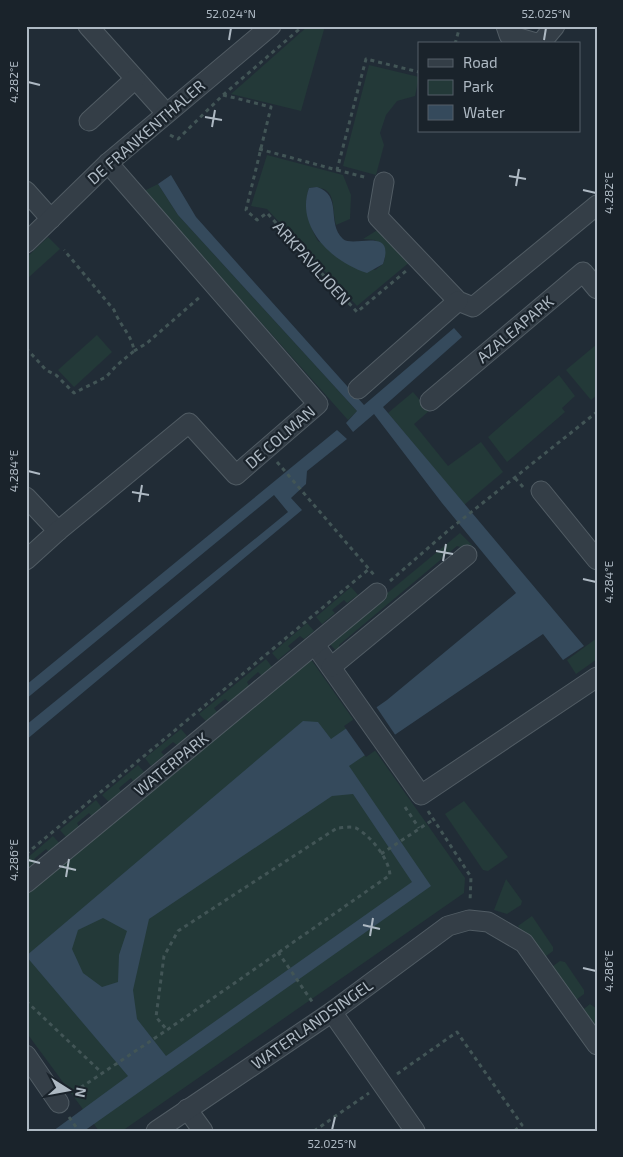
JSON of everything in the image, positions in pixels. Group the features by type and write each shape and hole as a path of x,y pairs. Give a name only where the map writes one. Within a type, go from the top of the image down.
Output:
{"street":[{"path":"88,26 135,79 160,119"},
{"name":"DE FRANKENTHALER","path":"26,244 108,163 271,26"},
{"path":"506,26 509,35 533,42"},
{"path":"542,42 555,26"},
{"path":"89,121 135,79"},
{"name":"DE COLMAN","path":"26,560 58,531 189,423 236,475 318,404 108,163"},
{"path":"384,182 378,217 458,300 473,307 597,205"},
{"path":"26,191 51,219"},
{"name":"AZALEAPARK","path":"430,401 583,272 597,289"},
{"path":"358,389 458,300"},
{"path":"534,491 597,560"},
{"path":"26,496 58,531"},
{"path":"331,667 467,555"},
{"name":"WATERPARK","path":"26,883 380,590"},
{"path":"315,645 359,710 421,795 597,677"},
{"path":"469,920 488,922 524,943 597,1045"},
{"name":"WATERLANDSINGEL","path":"159,1130 187,1109 332,1012 448,926 469,920"},
{"path":"332,1012 387,1081 414,1131"},
{"path":"26,1055 62,1108"},
{"path":"187,1109 203,1131"}],"path":[{"path":"160,119 178,139 223,95 304,26"},
{"path":"456,42 460,26"},
{"path":"337,170 366,59 418,72"},
{"name":"ARKPAVILJOEN","path":"223,95 270,107 246,210 257,220 267,213 357,312 420,259"},
{"path":"259,149 384,182"},
{"path":"64,250 114,310 118,322 133,340 134,352"},
{"path":"26,348 46,370 56,375 74,393 106,377 116,366 147,343 214,285"},
{"path":"280,466 369,569 380,590 450,529 597,412"},
{"path":"515,478 534,491"},
{"path":"26,854 369,569"},
{"path":"421,795 425,807 471,877 469,920"},
{"path":"381,854 434,819"},
{"path":"79,1131 62,1108 102,1073 167,1030 390,875 389,865 370,839 355,828 336,828 178,931 164,956 156,1017 167,1030"},
{"path":"278,952 307,994"},
{"path":"26,1001 102,1073"},
{"path":"314,1131 457,1032 522,1125 514,1131"}],"green space":[{"path":"308,26 325,26 301,111 231,94"},
{"path":"369,65 418,77 415,96 397,101 386,115 380,133 384,145 376,175 343,166"},
{"path":"267,155 343,175 351,195 350,219 336,225 332,198 329,193 325,189 309,188 307,194 308,215 318,241 375,270 383,264 385,258 375,240 363,239 379,229 411,261 357,306 267,209 251,206"},
{"path":"158,184 178,215 357,411 348,420 144,191"},
{"path":"48,237 60,249 29,277 26,274 26,258"},
{"path":"97,335 112,352 74,387 58,370"},
{"path":"597,344 597,395 591,400 566,370"},
{"path":"559,375 575,396 562,408 565,412 507,462 488,437"},
{"path":"413,392 429,411 414,424 448,466 481,442 503,472 464,505 388,413"},
{"path":"460,533 472,545 467,549 457,546 339,645 340,650 337,652 330,644 333,638"},
{"path":"351,587 358,595 347,603 344,600 332,610 335,613 322,624 316,617"},
{"path":"307,623 314,631 304,639 300,636 288,646 291,649 278,660 272,653"},
{"path":"597,638 597,659 576,674 567,660"},
{"path":"310,658 465,878 464,893 122,1131 99,1131 26,1032 26,894"},
{"path":"266,659 272,667 262,676 258,672 247,682 249,686 229,702 225,699 214,708 217,712 206,721 199,714"},
{"path":"181,729 187,736 177,745 173,742 161,752 164,755 151,766 145,758"},
{"path":"138,765 145,773 134,782 131,778 119,788 121,792 109,802 102,795"},
{"path":"96,800 102,808 92,817 89,813 77,823 79,827 66,837 60,830"},
{"path":"464,801 508,857 488,871 483,870 445,814"},
{"path":"53,836 60,844 49,852 46,849 34,859 37,862 26,871 26,859"},
{"path":"506,879 522,901 521,905 507,914 494,910"},
{"path":"532,916 553,947 553,951 542,959 518,926"},
{"path":"560,961 565,962 584,990 584,994 573,1002 549,969"},
{"path":"590,1004 597,1009 597,1036 580,1012"}],"water":[{"path":"171,175 196,217 364,405 454,328 462,337 383,407 584,646 563,660 543,634 349,766 431,886 84,1131 53,1131 128,1076 26,956 303,721 318,722 331,739 387,700 516,593 442,503 374,414 353,432 346,423 357,411 178,215 158,184","holes":["353,794 412,882 166,1056 137,1019 133,990 149,919 332,796","103,918 127,931 119,955 118,982 102,987 83,973 72,949 78,930"]},
{"path":"317,187 330,196 335,225 343,239 348,241 379,242 384,245 383,264 367,273 341,261 320,241 312,229 307,216 306,202 309,188"},
{"path":"337,430 347,439 307,471 306,484 291,498 302,510 26,740 26,725 288,512 274,495 26,699 26,685"}],"pier":[{"path":"375,705 396,736 366,757 344,726"}]}
